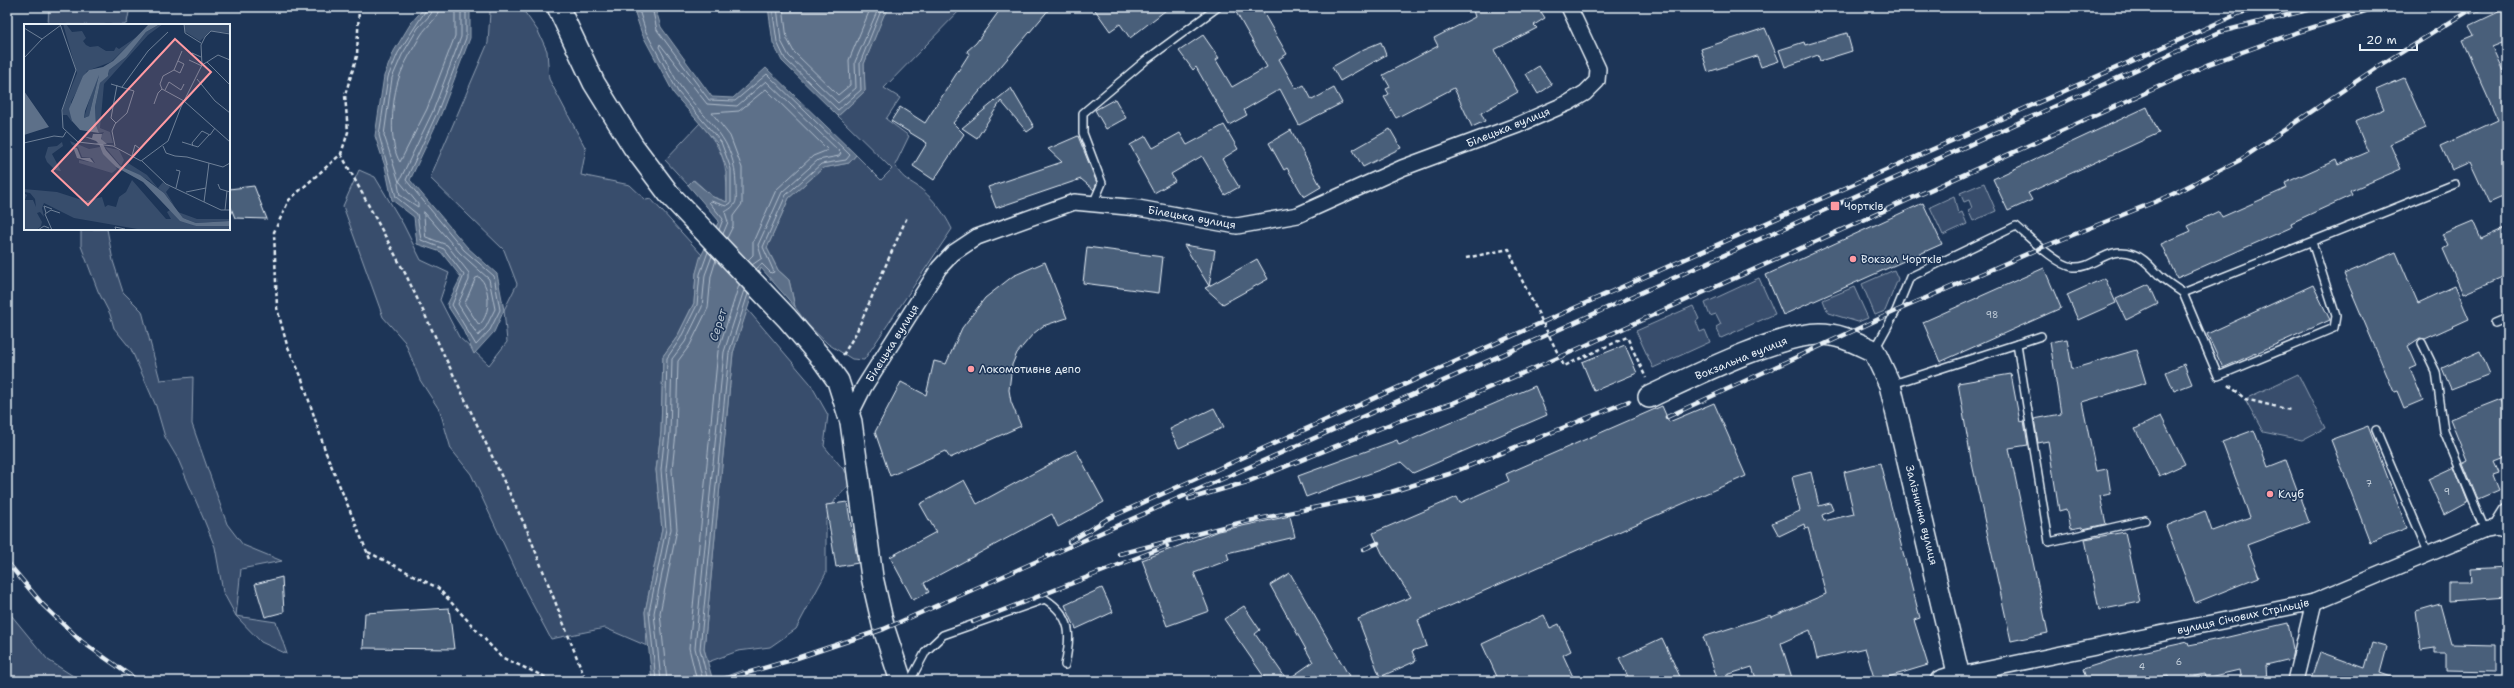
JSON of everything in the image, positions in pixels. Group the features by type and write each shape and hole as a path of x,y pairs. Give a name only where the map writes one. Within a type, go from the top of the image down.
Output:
{"street":[{"path":"558,7 594,83 633,146 669,194 787,318 828,366 843,393 849,417 872,577 884,629 900,681"},
{"name":"Білецька вулиця","path":"849,417 864,387 938,268 953,253 977,237 1074,202 1138,208 1237,226 1298,215 1402,168 1518,125 1568,103 1585,93 1597,81 1598,70 1569,7"},
{"name":"Вокзальна вулиця","path":"1651,395 1741,357 1792,338 1819,334 1842,337 1874,351"},
{"name":"Залізнична вулиця","path":"1874,351 1890,385 1960,678"},
{"path":"2496,530 2507,512"},
{"name":"вулиця Січових Стрільців","path":"1960,678 2314,602 2428,552 2496,530"},
{"path":"2296,681 2314,602"},
{"path":"1941,681 1960,678"}],"lane":[{"path":"1092,204 1102,183 1083,133 1083,113 1146,60 1218,7"},
{"path":"2183,293 2454,184"},
{"path":"1874,351 1896,311 1910,277 2016,226 2059,261 2072,267 2085,265 2115,252 2134,254 2142,258 2162,278 2183,293 2218,376 2334,328 2336,316 2312,242"},
{"path":"2495,323 2507,318"},
{"path":"1890,385 2041,336"},
{"path":"2422,343 2436,372 2444,431 2496,530"},
{"path":"2017,344 2049,542 2145,520"},
{"path":"2376,430 2428,552"},
{"path":"910,681 926,651 943,635 1045,599 1056,606 1068,627 1070,634 1065,665"}],"path":[{"path":"359,7 357,56 345,95 348,132 341,154 289,200 274,232 277,308 287,345 300,376 312,414 370,559"},
{"path":"341,154 406,275 528,532 586,681"},
{"path":"828,366 856,333 907,217"},
{"path":"1466,258 1510,249 1517,270 1564,366 1627,337 1651,395"},
{"path":"2218,376 2246,399 2290,410"},
{"path":"368,552 438,588 501,657 554,681"}],"shaded area":[{"path":"49,7 130,7 126,24 48,24"},
{"path":"487,7 521,7 538,31 547,51 549,79 586,149 581,175 630,185 646,200 651,199 702,255 696,273 694,303 677,337 663,356 661,432 656,470 662,529 645,612 647,646 605,628 551,639 526,592 471,474 451,449 440,411 420,380 405,342 383,317 343,206 359,170 375,177 403,224 421,260 449,273 440,300 459,337 489,365 507,342 504,310 517,284 504,250 430,178 488,43 490,12"},
{"path":"891,7 963,7 884,88 900,98 886,119 909,136 895,165 904,177 933,200 952,229 864,360 852,359 828,344 807,324 795,307 789,280 778,270 767,248 789,198 823,168 849,163 856,155 881,180 892,169 838,116 865,91 864,64 884,14"},
{"path":"700,123 715,142 723,159 726,178 727,202 713,197 694,180 688,185 665,160"},
{"path":"1984,183 1996,211 1973,221 1968,210 1972,208 1969,200 1964,202 1960,193"},
{"path":"1954,196 1958,214 1962,212 1967,224 1943,235 1930,207"},
{"path":"81,230 107,230 113,261 123,292 142,311 160,380 193,377 192,424 227,524 243,545 282,561 241,569 236,616 223,592 215,547 204,520 178,459 165,437 156,406 131,349 114,328 110,314 98,291 81,246"},
{"path":"1894,270 1898,279 1885,311 1875,315 1862,284"},
{"path":"1759,278 1775,314 1721,338 1716,327 1721,324 1716,314 1710,316 1705,303"},
{"path":"1854,287 1868,318 1858,322 1828,313 1823,300"},
{"path":"1693,306 1699,319 1696,321 1700,332 1705,330 1710,342 1653,368 1636,331"},
{"path":"747,309 810,383 828,415 824,446 853,481 835,500 826,521 826,573 796,629 770,647 738,651 708,662 704,649 733,353"},
{"path":"2298,374 2325,428 2302,440 2263,432 2245,399"},
{"path":"7,610 48,660 81,681 7,681"},
{"path":"236,616 276,622 287,654 261,642"},
{"path":"743,670 745,681 713,681"}],"water":[{"path":"425,7 470,8 470,38 441,114 410,180 467,247 497,274 504,310 494,332 474,354 462,328 447,305 461,277 441,252 417,244 414,217 392,200 385,166 375,136 384,76 394,51 411,23"},
{"name":"Серет","path":"633,7 655,7 661,27 712,97 733,98 766,68 856,155 849,163 823,168 789,198 767,248 778,270 789,280 795,307 761,268 733,353 704,649 713,681 652,681 645,612 662,529 656,470 661,432 663,356 677,337 694,303 696,273 700,258 719,221 688,185 693,180 713,197 727,202 727,169 717,143 674,94 642,34"},
{"path":"768,7 891,7 884,15 864,64 865,91 838,116 782,61 773,43"}],"building":[{"path":"1002,7 1051,7 953,123 964,134 934,180 913,166 927,143 891,121 900,107 925,123 969,54 967,51 976,43"},
{"path":"1093,7 1170,7 1130,38 1120,24 1110,31"},
{"path":"1233,7 1260,7 1287,54 1279,59 1296,89 1304,85 1312,100 1334,88 1342,103 1299,125 1280,89 1244,110 1247,115 1229,125 1196,67 1193,70 1179,51 1203,35 1219,58 1216,60 1232,87 1267,67"},
{"path":"1472,7 1538,7 1545,18 1534,25 1537,28 1494,50 1518,92 1481,113 1485,121 1472,127 1454,88 1396,118 1384,97 1389,94 1386,89 1390,87 1383,75 1438,46 1434,38 1475,17"},
{"path":"2507,8 2507,41 2492,47 2507,80 2507,195 2489,203 2470,162 2452,170 2441,146 2498,120 2462,40 2474,35 2469,26"},
{"path":"1765,28 1779,61 1761,67 1757,56 1708,72 1701,49"},
{"path":"1847,33 1852,51 1820,61 1818,55 1785,67 1779,50 1804,42 1805,45"},
{"path":"1381,42 1386,55 1340,81 1332,67 1364,49"},
{"path":"1539,66 1552,85 1538,94 1526,74"},
{"path":"2404,78 2426,128 2390,144 2401,169 2350,191 2352,195 2291,223 2292,227 2177,278 2161,244 2191,231 2188,226 2219,211 2222,217 2287,188 2285,183 2336,160 2338,165 2368,152 2355,121 2384,109 2376,90"},
{"path":"1011,88 1034,127 1027,132 1001,101 977,138 962,128"},
{"path":"1115,99 1126,118 1106,129 1095,110"},
{"path":"2147,107 2159,133 2028,193 2032,200 2008,211 1993,179"},
{"path":"1224,125 1238,149 1222,159 1239,187 1225,195 1202,156 1171,174 1175,181 1154,193 1137,162 1139,161 1130,145 1146,136 1153,148 1180,133 1187,145"},
{"path":"1390,129 1401,148 1363,167 1353,150"},
{"path":"1291,130 1321,187 1304,197 1287,168 1284,170 1269,143"},
{"path":"1078,136 1097,183 1094,190 1081,179 996,208 988,187 1062,162 1048,149"},
{"path":"254,186 267,219 235,218 230,206 230,189"},
{"name":"Вокзал Чортків","path":"1923,203 1942,244 1783,315 1766,275"},
{"path":"2473,221 2481,239 2507,227 2507,275 2463,294 2443,249 2448,246 2442,234"},
{"path":"1184,245 1215,250 1209,286"},
{"path":"1087,247 1163,257 1159,293 1083,283"},
{"path":"2396,252 2418,303 2455,286 2469,319 2425,339 2420,338 2408,346 2417,366 2410,369 2423,400 2404,408 2397,391 2394,392 2344,274"},
{"path":"1257,259 1268,279 1223,304 1205,288"},
{"name":"Локомотивне депо","path":"1045,262 1067,318 1043,326 1033,334 1017,353 1012,365 1009,390 1011,402 1021,426 950,458 945,451 890,476 875,432 901,382 926,395 934,361 946,364 962,328 985,298 1013,276"},
{"path":"2044,268 2061,308 1940,362 1923,322"},
{"path":"2105,278 2116,303 2078,320 2067,295"},
{"path":"2149,284 2158,304 2126,320 2116,299"},
{"path":"2313,285 2330,320 2223,368 2207,334"},
{"path":"2067,339 2072,369 2136,350 2146,383 2082,402 2096,471 2107,469 2111,494 2100,496 2106,524 2083,529 2082,527 2070,529 2066,509 2059,511 2048,441 2038,443 2034,419 2061,414 2050,342"},
{"path":"1625,345 1637,373 1594,391 1582,362"},
{"path":"2480,351 2490,374 2451,389 2442,368"},
{"path":"2184,364 2192,384 2174,391 2166,372"},
{"path":"2011,374 2020,422 2024,421 2028,445 2009,448 2048,633 2011,641 1971,459 1958,383"},
{"path":"1535,386 1547,415 1413,473 1401,462 1306,497 1298,476 1397,440 1399,445"},
{"path":"2501,399 2507,412 2507,457 2494,462 2499,473 2493,475 2499,490 2478,499 2463,463 2467,461 2450,419"},
{"path":"1714,403 1746,476 1418,620 1427,646 1412,651 1416,661 1380,677 1358,619 1411,597 1382,553 1373,533 1457,497 1460,503 1509,481 1506,474 1662,406 1669,422"},
{"path":"1214,408 1224,427 1179,448 1170,429"},
{"path":"2161,416 2185,464 2159,476 2135,429"},
{"path":"2368,426 2407,528 2370,542 2331,440"},
{"path":"2254,430 2268,467 2286,460 2309,522 2247,545 2259,577 2195,603 2166,526 2205,511 2212,531 2250,517 2222,442"},
{"path":"1076,450 1104,502 1058,527 1052,514 924,583 929,592 913,600 890,557 936,532 920,504 964,480 977,504"},
{"path":"1880,463 1920,618 1914,620 1928,665 1875,681 1865,648 1817,659 1810,630 1781,643 1793,681 1757,681 1752,667 1717,678 1703,637 1771,615 1772,617 1826,594 1808,528 1805,529 1804,524 1779,536 1772,523 1800,511 1792,477 1811,472 1819,506 1830,503 1833,510 1822,515 1824,521 1854,514 1844,472"},
{"path":"2454,467 2468,502 2444,515 2428,479"},
{"path":"847,502 858,563 836,567 826,505"},
{"path":"1290,516 1295,537 1227,553 1229,560 1194,573 1209,611 1167,626 1142,560 1218,531"},
{"path":"2125,532 2140,602 2099,610 2085,539"},
{"path":"2507,567 2507,597 2449,601 2449,582 2472,582 2471,569"},
{"path":"1290,573 1349,676 1340,681 1267,681 1224,619 1244,606 1260,630 1255,634 1287,680 1313,662 1270,585"},
{"path":"282,577 284,612 265,617 255,584"},
{"path":"1102,588 1113,612 1076,629 1065,605"},
{"path":"2440,604 2451,644 2496,645 2496,672 2446,671 2446,654 2435,654 2435,648 2421,650 2416,611"},
{"path":"449,608 454,649 363,648 365,613"},
{"path":"1544,615 1550,628 1559,624 1571,651 1563,655 1575,681 1499,681 1482,644"},
{"path":"2288,623 2293,649 2291,659 2266,665 2267,681 2241,681 2239,670 2205,678 2204,674 2175,681 2169,681 2168,676 2146,681 2087,681 2083,669 2124,656 2188,642 2189,645 2224,638"},
{"path":"1662,638 1682,681 1630,681 1619,658"},
{"path":"2372,643 2387,647 2380,673 2397,679 2397,681 2310,681 2320,652 2365,668"}],"railway":[{"path":"1069,542 1109,518 1543,322 2240,13 2262,7"},
{"path":"719,681 788,661 884,629 1549,334 2220,32 2319,7"},
{"path":"1189,499 1247,482 1398,421 1453,403 1560,357 2209,64 2295,33 2378,7"},
{"path":"1667,417 1896,311 2043,247 2167,197 2240,160 2376,68 2475,7"},
{"path":"2471,12 2485,7"},
{"path":"1119,554 1239,523 1391,492 1449,474 1629,401"},
{"path":"1364,549 1378,543"},
{"path":"973,622 1167,546"},
{"path":"7,562 43,605 81,641 138,681"}],"place":[{"name":"Чортків","path":"1835,206"},
{"name":"Вокзал Чортків","path":"1853,259"},
{"name":"Локомотивне депо","path":"971,369"},
{"name":"Клуб","path":"2270,494"}]}
